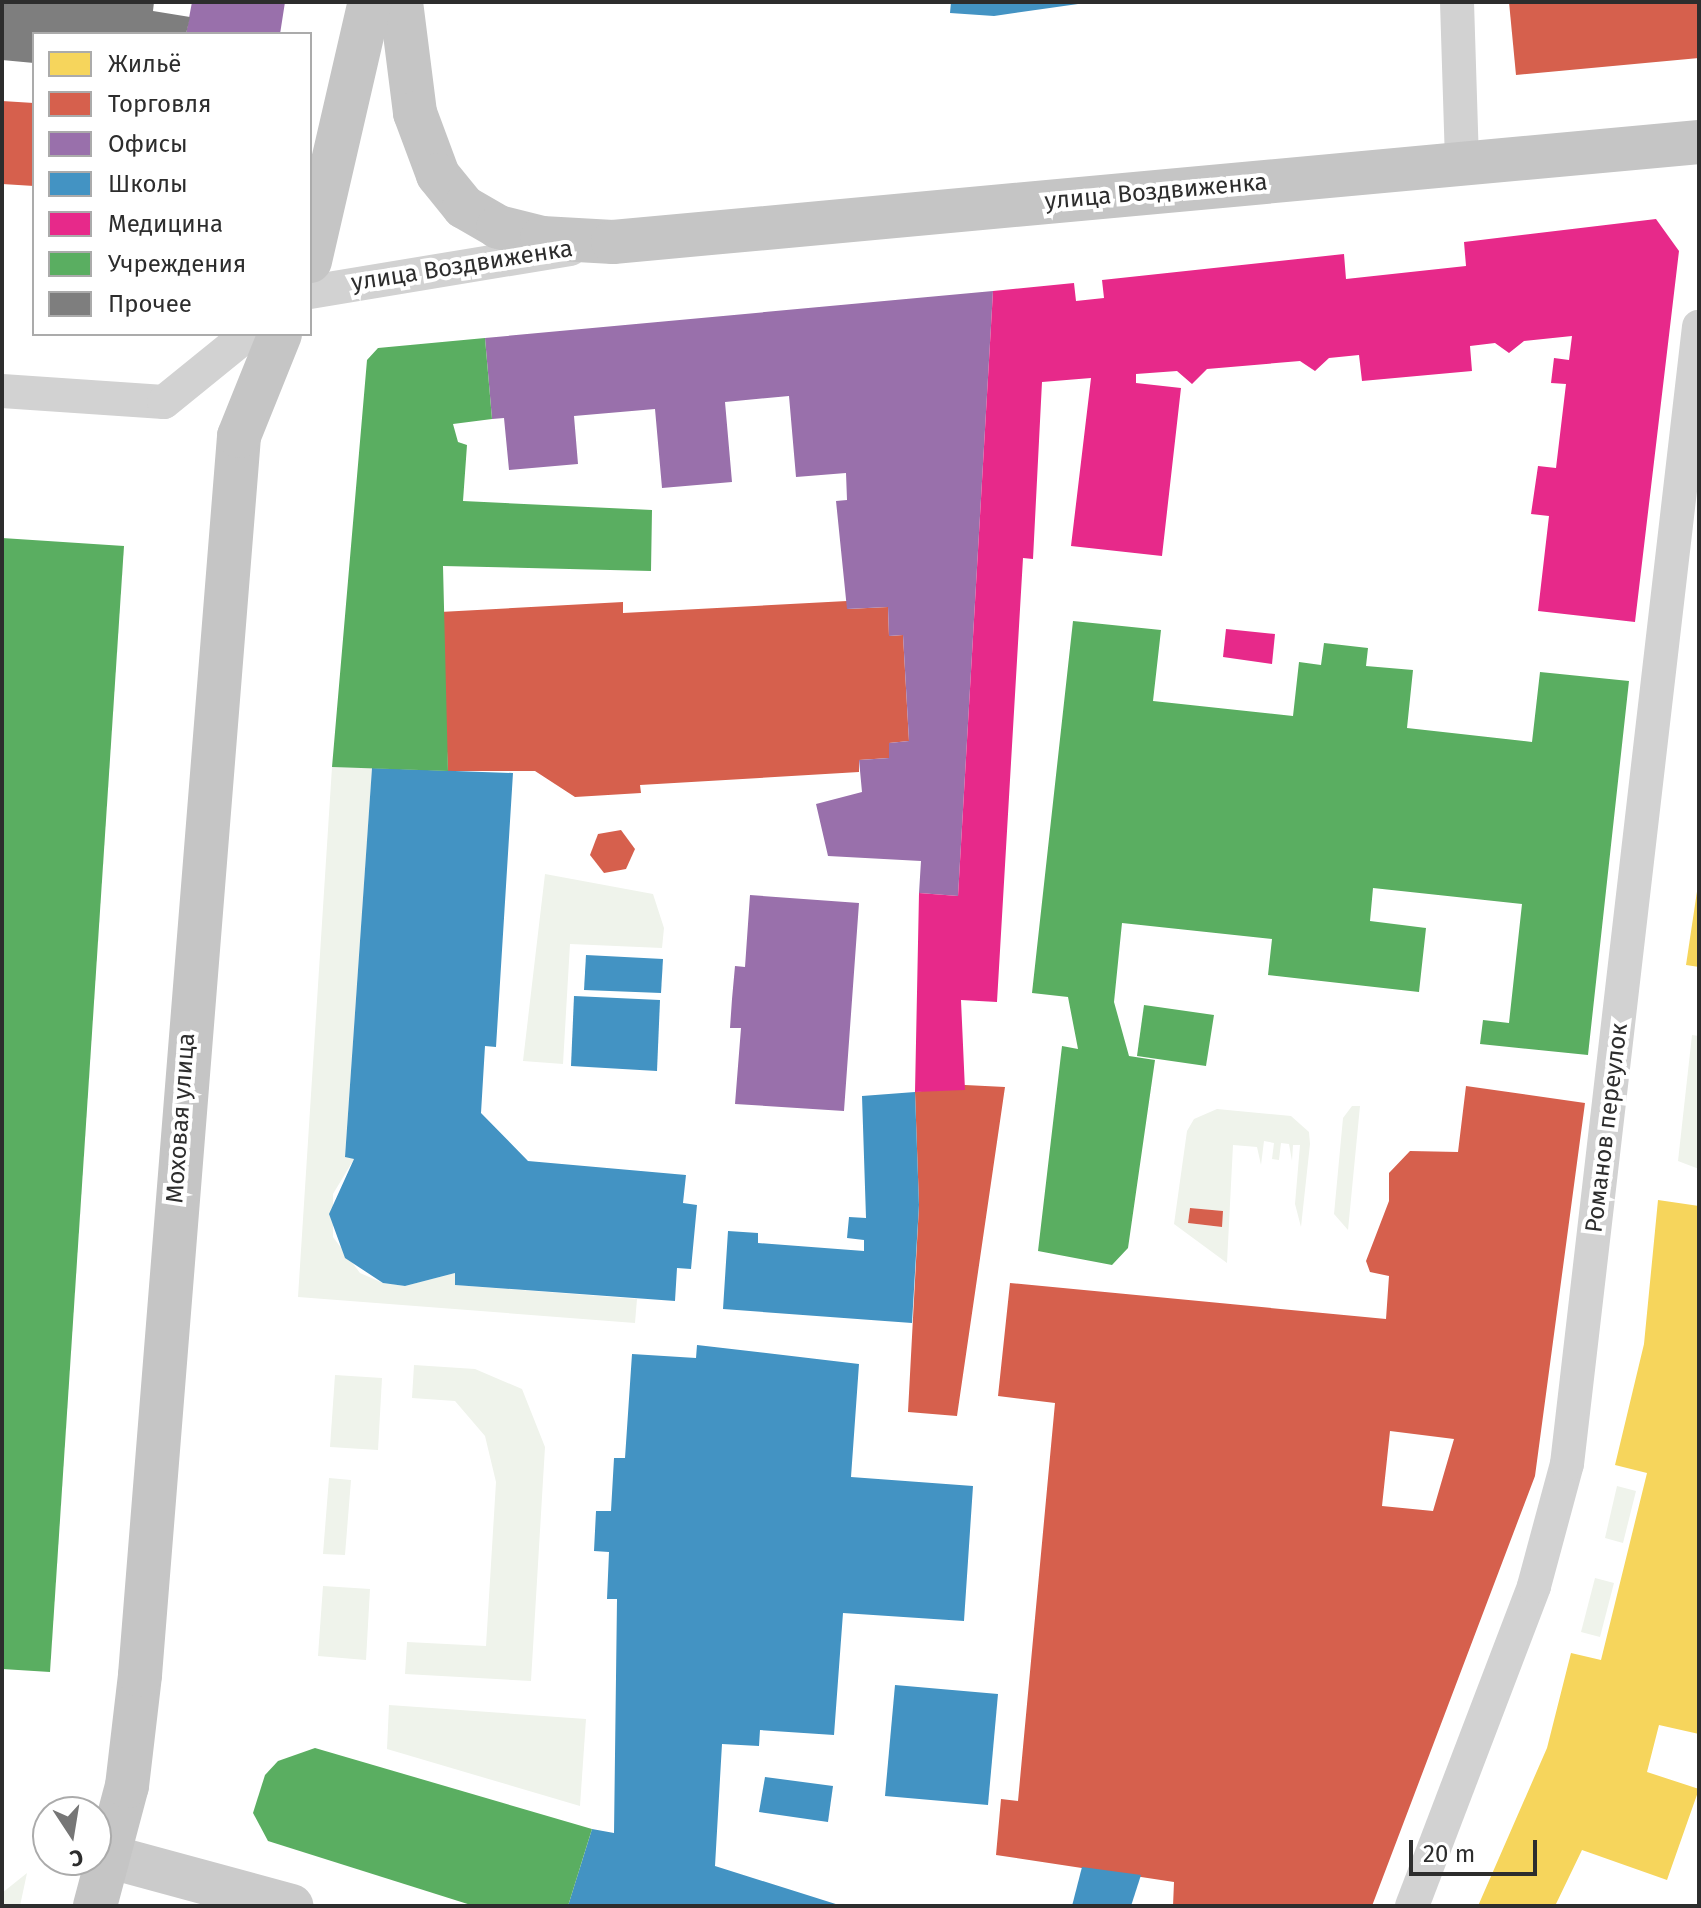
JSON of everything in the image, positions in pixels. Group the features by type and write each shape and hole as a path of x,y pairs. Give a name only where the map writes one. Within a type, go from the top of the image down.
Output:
{"main road":[{"path":"312,252 370,2"},
{"name":"улица Воздвиженка","path":"401,2 415,113 438,175 464,207 498,227 542,238 613,242 1699,142"},
{"name":"Моховая улица","path":"112,1851 140,1675 239,436 279,336"},
{"name":"Моховая улица","path":"95,1906 105,1876"}],"street":[{"path":"1457,2 1462,163"},
{"name":"улица Воздвиженка","path":"312,292 613,242"},
{"name":"Романов переулок","path":"1412,1906 1534,1586 1567,1464 1699,327"},
{"path":"2,391 164,402 246,336"},
{"path":"112,1857 291,1906"}],"shaded area":[{"path":"332,767 372,768 345,1156 354,1159 333,1194 333,1237 360,1273 383,1283 405,1286 455,1273 455,1285 637,1299 635,1323 298,1297"},
{"path":"545,874 653,894 664,928 662,948 570,944 563,1064 523,1061"},
{"path":"1692,1035 1699,1036 1699,1169 1678,1161"},
{"path":"1352,1106 1360,1106 1348,1230 1334,1214 1343,1118"},
{"path":"1217,1109 1291,1116 1309,1132 1301,1227 1295,1204 1300,1145 1293,1145 1292,1161 1289,1144 1281,1143 1279,1160 1272,1159 1274,1143 1264,1141 1261,1165 1257,1147 1233,1145 1227,1263 1174,1224 1187,1131 1194,1119","holes":["1190,1208 1223,1211 1221,1227 1188,1223"]},
{"path":"414,1365 475,1369 522,1389 545,1447 531,1681 405,1674 407,1642 486,1646 496,1482 485,1436 455,1401 412,1398"},
{"path":"335,1375 382,1378 378,1450 330,1447"},
{"path":"329,1478 351,1480 345,1555 323,1554"},
{"path":"1617,1486 1636,1491 1623,1543 1605,1538"},
{"path":"1595,1578 1614,1583 1600,1637 1581,1632"},
{"path":"323,1586 370,1589 366,1660 318,1656"},
{"path":"389,1705 586,1719 580,1806 387,1749"},
{"path":"27,1873 20,1906 2,1906 2,1893"}],"building: Жильё":[{"path":"1699,878 1699,967 1686,965"},
{"path":"1658,1200 1699,1206 1699,1734 1659,1725 1647,1772 1699,1789 1667,1880 1582,1850 1555,1906 1478,1906 1547,1748 1571,1653 1601,1660 1647,1473 1615,1465 1644,1344"}],"building: Торговля":[{"path":"1509,2 1699,2 1699,58 1516,75"},
{"path":"2,101 32,103 32,186 2,184"},
{"path":"847,601 847,609 888,607 889,636 903,635 909,741 889,743 889,758 859,760 859,772 640,785 641,793 575,797 535,771 448,771 440,612 623,602 623,613"},
{"path":"621,830 635,849 626,869 604,873 590,855 598,834"},
{"path":"965,1085 1005,1087 957,1416 908,1412 919,1205 915,1092"},
{"path":"1466,1086 1585,1103 1535,1476 1372,1906 1173,1906 1174,1882 996,1855 1001,1799 1018,1801 1055,1403 998,1396 1010,1283 1386,1319 1389,1276 1370,1272 1366,1261 1389,1201 1389,1173 1410,1151 1458,1152","holes":["1390,1431 1454,1439 1433,1511 1382,1506"]},
{"path":"1190,1208 1223,1211 1222,1227 1188,1223"}],"building: Офисы":[{"path":"192,2 285,2 280,32 186,32"},
{"path":"993,291 958,896 919,893 921,861 828,856 816,804 862,792 859,760 889,758 889,743 909,741 903,635 889,636 888,607 847,609 836,501 847,500 846,473 796,477 789,396 725,402 732,482 662,488 655,409 574,416 578,464 509,470 504,418 492,419 485,338"},
{"path":"750,895 859,903 844,1111 735,1104 741,1028 730,1028 732,999 735,966 745,967"}],"building: Школы":[{"path":"951,2 1078,4 994,16 950,13"},
{"path":"372,768 513,773 496,1047 485,1046 481,1113 528,1161 686,1175 683,1203 697,1205 691,1269 677,1268 675,1301 455,1285 455,1273 405,1286 383,1283 345,1258 329,1214 354,1159 345,1157"},
{"path":"586,955 663,959 661,993 584,990"},
{"path":"574,996 660,1000 657,1071 571,1066"},
{"path":"915,1092 919,1205 912,1323 723,1309 728,1231 758,1233 758,1243 864,1251 864,1240 847,1238 849,1217 866,1218 862,1096"},
{"path":"697,1345 859,1364 851,1477 973,1486 964,1621 843,1613 834,1735 760,1730 759,1746 722,1744 715,1866 842,1906 568,1906 592,1829 614,1833 617,1599 607,1599 609,1552 594,1551 596,1511 611,1511 614,1458 625,1458 632,1354 696,1358"},
{"path":"895,1685 998,1694 988,1805 885,1796"},
{"path":"765,1777 833,1786 828,1822 759,1812"},
{"path":"1082,1867 1141,1875 1131,1906 1072,1906"}],"building: Медицина":[{"path":"1656,219 1679,251 1635,622 1538,611 1549,516 1531,514 1538,466 1556,468 1566,384 1551,383 1554,358 1569,360 1572,336 1524,341 1509,353 1495,343 1470,346 1472,371 1362,381 1359,355 1329,358 1315,371 1300,361 1207,369 1192,384 1177,371 1136,374 1136,383 1181,388 1162,556 1071,546 1091,378 1042,382 1033,559 1023,558 997,1002 961,1000 965,1090 915,1092 919,893 958,896 993,291 1074,283 1076,301 1104,298 1102,280 1344,254 1346,279 1466,266 1464,242"},
{"path":"1226,629 1275,634 1272,664 1223,657"}],"building: Учреждения":[{"path":"485,338 492,419 453,424 458,442 467,445 463,501 652,510 651,571 443,566 448,771 332,767 367,360 378,348"},
{"path":"2,538 124,546 50,1672 2,1669"},
{"path":"1073,621 1161,630 1153,701 1293,716 1299,662 1321,665 1324,643 1368,648 1366,666 1413,670 1407,728 1532,742 1540,672 1629,681 1588,1055 1480,1044 1483,1020 1509,1023 1522,904 1373,888 1370,921 1426,928 1419,992 1268,975 1272,939 1122,923 1114,1002 1129,1056 1155,1060 1128,1248 1112,1265 1038,1251 1062,1046 1078,1049 1068,997 1032,993"},
{"path":"1144,1005 1214,1015 1206,1066 1137,1056"},
{"path":"315,1748 592,1829 568,1906 474,1906 268,1841 253,1813 265,1775 278,1761"}],"building: Прочее":[{"path":"2,2 154,2 153,11 190,17 186,32 32,32 32,63 2,60"}]}
